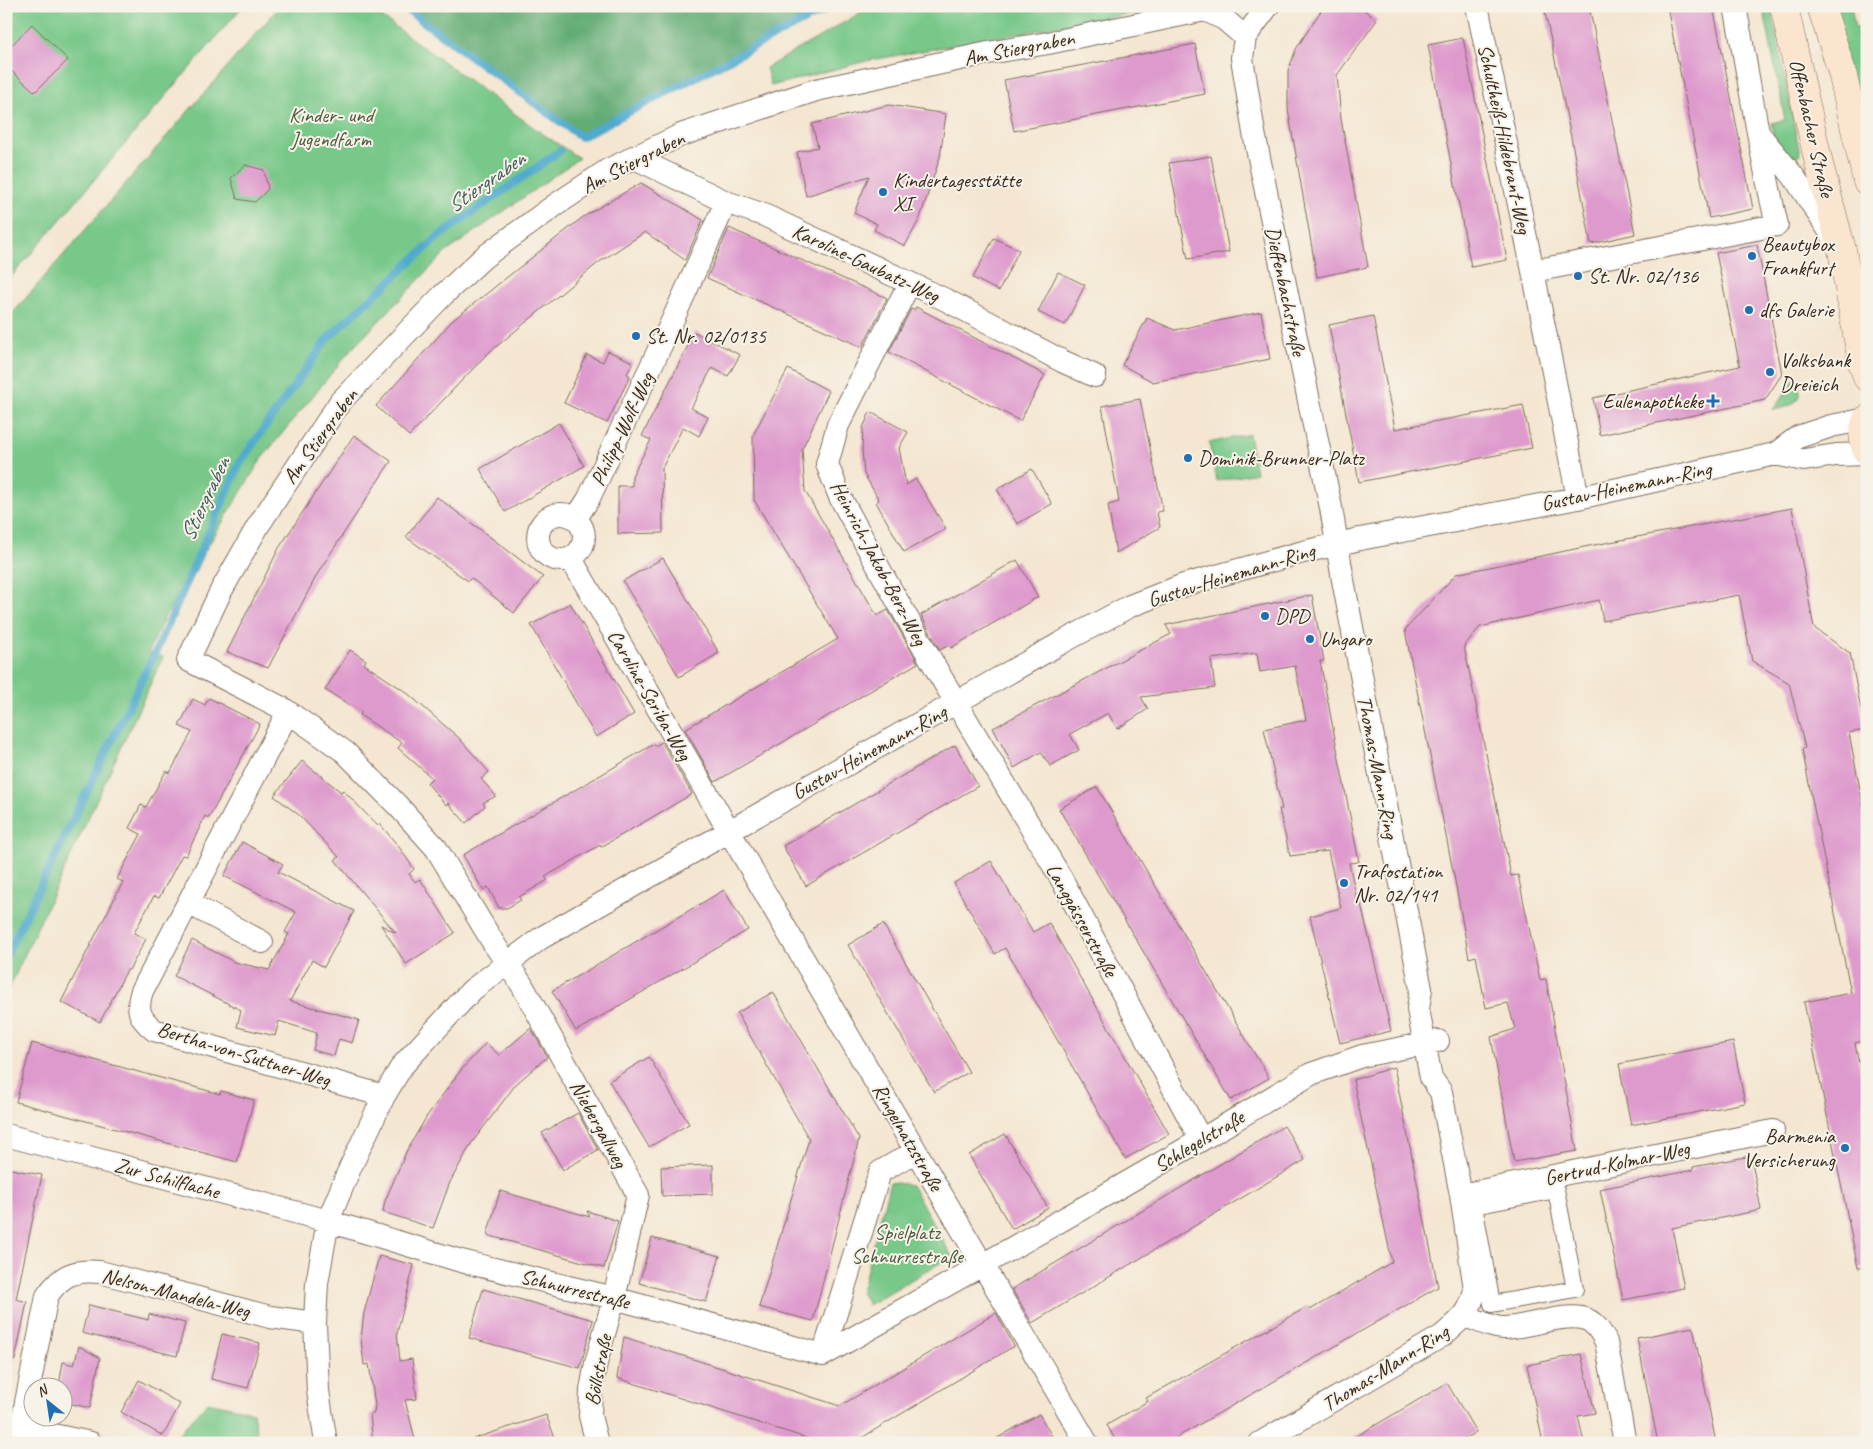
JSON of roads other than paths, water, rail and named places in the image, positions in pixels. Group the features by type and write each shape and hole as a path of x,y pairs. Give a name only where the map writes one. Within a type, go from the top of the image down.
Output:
{"main road":[{"name":"Offenbacher Straße","path":"1784,6 1818,164 1842,250 1862,362 1867,377"},
{"name":"Offenbacher Straße","path":"1821,6 1842,72 1867,181"},
{"path":"1867,419 1863,434 1867,453"}],"street":[{"path":"1245,37 1268,6"},
{"name":"Schultheiß-Hildebrant-Weg","path":"1477,6 1533,271 1578,498"},
{"name":"Offenbacher Straße","path":"1533,271 1777,225 1764,173 1759,133 1735,6"},
{"name":"Am Stiergraben","path":"188,660 222,591 258,526 340,402 444,295 484,257 562,200 608,170 681,135 816,90 988,53 1048,43 1205,10 1224,19 1245,37"},
{"name":"Dieffenbachstraße","path":"1245,37 1242,58 1254,133 1338,544"},
{"name":"Offenbacher Straße","path":"1759,133 1794,177 1842,250"},
{"name":"Karoline-Gaubatz-Weg","path":"633,157 726,202 764,215 946,300 1095,376"},
{"name":"Philipp-Wolf-Weg","path":"576,518 588,500 601,473 726,202"},
{"name":"Heinrich-Jakob-Berz-Weg","path":"909,284 838,425 827,464 844,506 957,703"},
{"name":"Gustav-Heinemann-Ring","path":"1776,454 1798,437 1831,426 1867,419"},
{"name":"Gustav-Heinemann-Ring","path":"326,1443 318,1391 315,1323 317,1283 328,1221 350,1168 384,1096 402,1066 472,990 541,938 1061,643 1130,606 1184,585 1338,544 1578,498 1776,454 1804,460 1867,453"},
{"path":"556,514 566,514 576,518 582,525 585,535 584,545 579,553 571,559 562,561 552,559 544,554 539,546 538,537 540,527 547,518 556,514"},
{"name":"Thomas-Mann-Ring","path":"1260,1443 1442,1336 1465,1316 1472,1304 1475,1289 1461,1195 1441,1092 1446,1075 1432,1042 1433,1006 1420,989 1338,544"},
{"name":"Caroline-Scriba-Weg","path":"571,559 730,831"},
{"name":"Niebergallweg","path":"188,660 288,712 345,752 436,848 522,984 578,1088 603,1128 638,1195 614,1298"},
{"name":"Langgässerstraße","path":"957,703 1061,878 1201,1140"},
{"name":"Bertha-von-Suttner-Weg","path":"288,712 142,991 138,1002 140,1014 154,1030 384,1096"},
{"name":"Ringelnatzstraße","path":"730,831 1087,1443"},
{"path":"188,903 262,942"},
{"name":"Schlegelstraße","path":"983,1265 1201,1140 1311,1074 1362,1056 1432,1042"},
{"name":"Gertrud-Kolmar-Weg","path":"1461,1195 1773,1131"},
{"name":"Zur Schilflache","path":"6,1135 328,1221"},
{"path":"823,1355 880,1172 916,1151"},
{"path":"1556,1190 1575,1288 1492,1304 1474,1206 1556,1190"},
{"name":"Schnurrestraße","path":"328,1221 461,1261 614,1298 823,1355"},
{"path":"823,1355 983,1265"},
{"name":"Nelson-Mandela-Weg","path":"19,1436 47,1296 56,1283 69,1275 84,1271 100,1272 270,1317 315,1323"},
{"name":"Böllstraße","path":"597,1443 590,1416 591,1390 596,1363 614,1298"},
{"path":"1465,1316 1503,1328 1567,1318 1582,1318 1592,1323 1600,1330 1606,1342 1625,1443"},
{"path":"19,1436 90,1443"}],"waterway":[{"name":"Stiergraben","path":"402,6 581,137 832,6"},
{"name":"Stiergraben","path":"6,956 157,649 241,461 328,338 439,236 560,151"}],"place":[{"name":"Kindertagesstätte XI","path":"883,192"},
{"name":"Beautybox Frankfurt","path":"1752,256"},
{"name":"St. Nr. 02/136","path":"1578,276"},
{"name":"dfs Galerie","path":"1749,310"},
{"name":"St. Nr. 02/0135","path":"636,336"},
{"name":"Volksbank Dreieich","path":"1770,372"},
{"name":"Eulenapotheke","path":"1713,401"},
{"name":"Dominik-Brunner-Platz","path":"1188,458"},
{"name":"DPD","path":"1265,616"},
{"name":"Ungaro","path":"1310,639"},
{"name":"Trafostation Nr. 02/141","path":"1344,883"},
{"name":"Barmenia Versicherung","path":"1845,1148"}],"park label":[{"name":"Kinder- und Jugendfarm","path":"331,127"},
{"name":"Spielplatz Schnurrestraße","path":"907,1244"}]}
